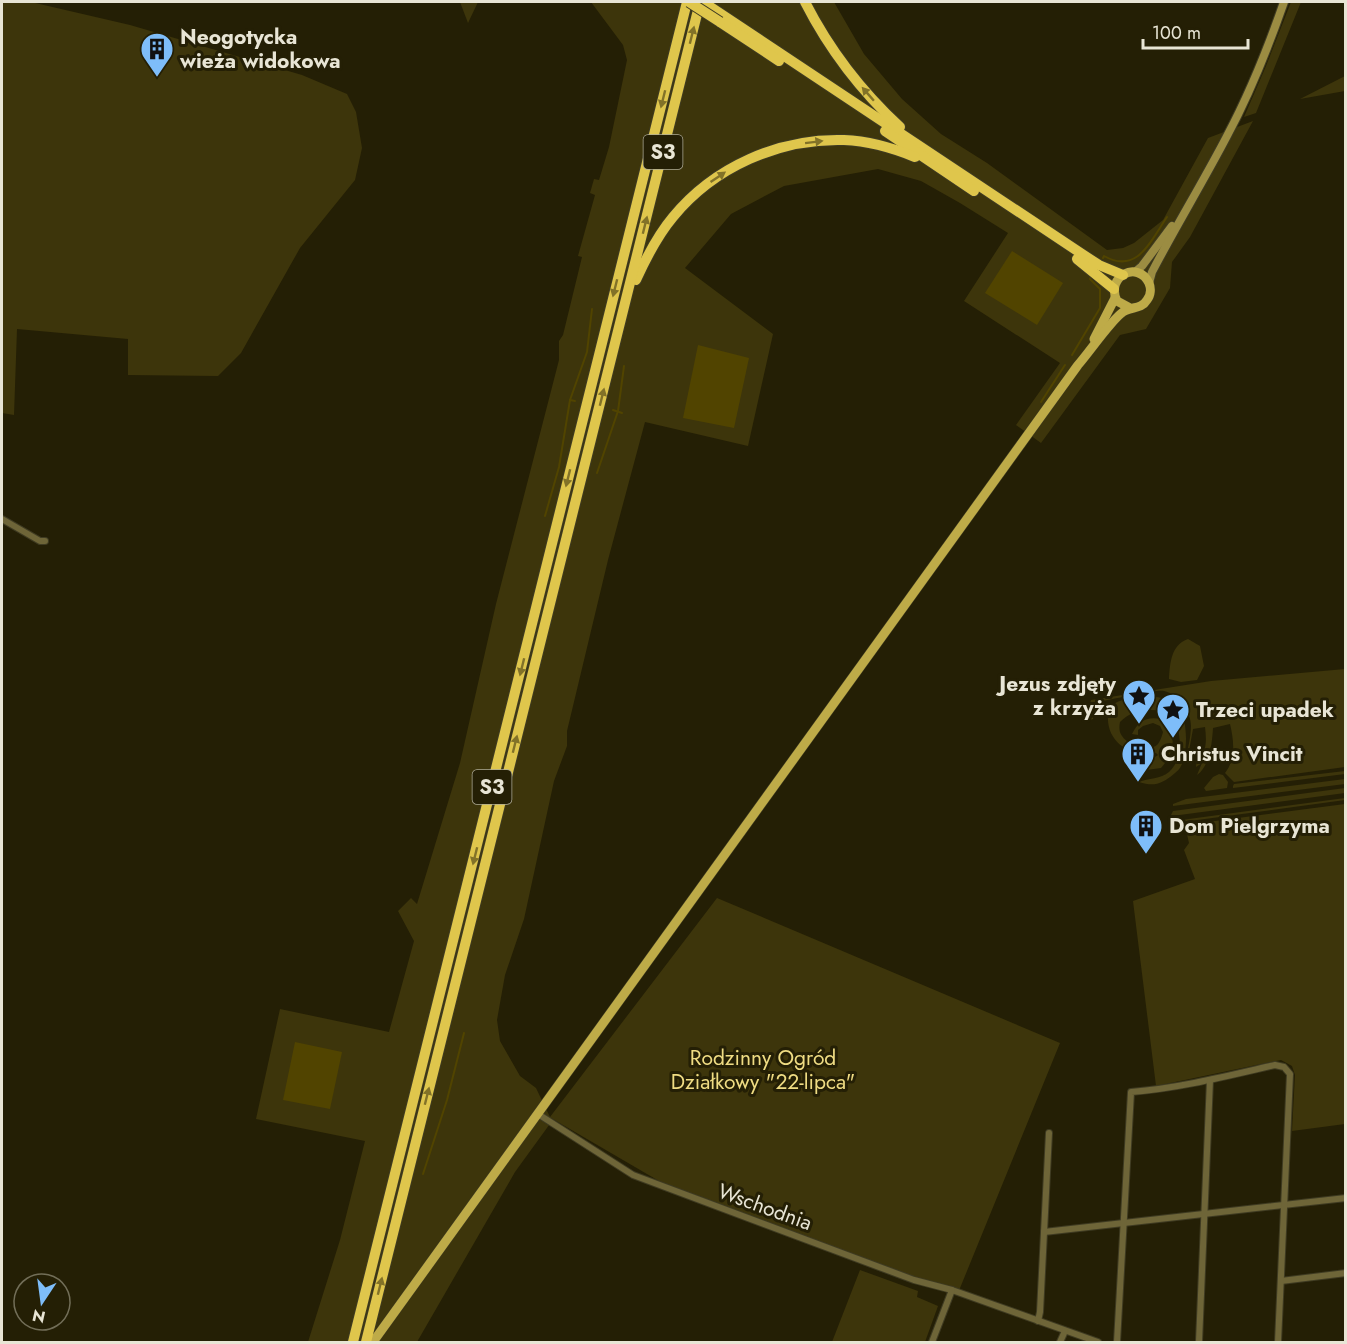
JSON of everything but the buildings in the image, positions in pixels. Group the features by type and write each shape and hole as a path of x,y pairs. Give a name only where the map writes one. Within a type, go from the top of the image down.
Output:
{"highway":[{"path":"688,2 721,18 925,149 1099,265 1123,275"},
{"name":"S3","path":"353,1342 688,2"},
{"path":"702,2 721,18 930,162 1080,261 1114,293"},
{"name":"S3","path":"366,1342 702,2"},
{"path":"805,2 830,46 849,72 871,98 925,149"},
{"path":"625,302 655,243 674,216 711,181 757,155 790,145 821,140 845,140 875,145 930,162"}],"main road":[{"path":"373,1342 1083,360 1122,312 1141,306 1148,299 1152,272 1249,93 1284,2"},
{"path":"1083,360 1114,293 1118,278 1135,272 1143,266 1192,200"},
{"path":"1135,272 1149,283"},
{"path":"1114,293 1120,304 1130,308"}],"street":[{"path":"2,519 40,541 45,541"},
{"path":"1117,1342 1131,1092 1210,1080 1275,1065 1284,1067 1290,1074 1278,1342"},
{"path":"1198,1342 1210,1080"},
{"name":"Wschodnia","path":"538,1114 604,1157 643,1179 897,1274 952,1290 1098,1342"},
{"path":"1038,1322 1049,1133"},
{"path":"1044,1232 1346,1198"},
{"path":"1281,1281 1346,1273"},
{"path":"932,1342 952,1290"},
{"path":"1060,1342 1065,1331"}],"green space":[{"path":"2,2 31,2 130,25 302,75 347,94 356,112 362,148 355,180 300,248 241,353 218,376 128,375 128,339 17,329 14,415 2,413"},
{"path":"460,2 478,2 468,23"},
{"name":"Rodzinny Ogród Działkowy \"22-lipca\"","path":"591,2 834,2 864,54 902,99 941,134 987,163 1107,250 1123,248 1134,243 1163,220 1208,138 1253,121 1190,237 1172,262 1170,288 1146,329 1120,335 1041,443 1016,425 1060,363 964,301 1008,233 921,181 878,169 784,186 731,214 685,268 773,334 748,446 645,422 608,560 567,731 567,746 554,781 524,919 505,975 497,1020 500,1041 520,1076 536,1088 550,1117 717,898 1060,1043 958,1293 659,1181 551,1118 552,1121 515,1172 417,1342 308,1342 340,1240 365,1141 256,1119 280,1009 389,1032 414,941 398,911 411,898 417,904 460,763 496,604 559,360 559,341 563,335 582,257 578,256 595,195 590,193 594,179 599,180 609,147 627,60 623,45"},
{"path":"1291,2 1301,2 1256,113 1244,117 1266,66"},
{"path":"1345,76 1345,91 1300,99"},
{"path":"1188,639 1200,646 1204,666 1197,680 1181,682 1169,679 1175,650"},
{"path":"1345,669 1345,767 1234,782 1225,773 1229,768 1233,750 1230,724 1213,728 1208,760 1197,775 1202,763 1196,767 1197,763 1205,747 1205,727 1193,729 1185,763 1191,726 1189,715 1179,699 1164,691 1098,702 1093,719 1084,722 1091,700 1211,681"},
{"path":"1149,696 1166,699 1180,709 1186,734 1185,752 1180,768 1158,784 1139,782 1166,774 1174,766 1180,750 1180,739 1174,720 1164,712 1149,710 1133,713 1120,722 1119,728 1125,739 1133,745 1144,748 1157,745 1163,732 1160,726 1153,723 1138,730 1138,735 1132,734 1137,726 1151,718 1161,719 1167,724 1173,743 1169,756 1161,768 1144,769 1134,767 1123,754 1145,760 1158,755 1130,751 1122,746 1111,733 1108,715 1104,714 1118,702"},
{"path":"1345,771 1345,774 1233,788 1234,784"},
{"path":"1223,775 1228,782 1227,788 1206,791 1204,788 1213,777"},
{"path":"1345,779 1345,784 1173,806 1186,799"},
{"path":"1345,788 1345,793 1171,815 1173,811"},
{"path":"1345,798 1345,800 1175,823 1174,821"},
{"path":"1345,804 1345,1124 1292,1131 1295,1075 1292,1066 1281,1060 1156,1086 1133,901 1195,879 1184,850 1189,843 1186,830 1177,826"},
{"path":"860,1270 918,1291 917,1297 938,1306 925,1342 832,1342"}],"shaded area":[{"path":"1012,251 1063,283 1037,325 985,293"},
{"path":"698,345 749,358 734,428 683,418"},
{"path":"295,1042 342,1052 330,1109 283,1100"}],"waterway":[{"path":"1103,258 1104,256 1116,261 1135,258 1149,244 1167,217"},
{"path":"1072,355 1100,308 1100,289 1090,279 1091,277"},
{"path":"575,401 570,400 587,352 592,309"},
{"path":"1041,402 1065,365"},
{"path":"597,473 618,411 624,366"},
{"path":"545,516 559,467 570,400"},
{"path":"613,410 622,413"},
{"path":"423,1174 447,1100 464,1033"}],"place":[{"name":"Neogotycka wieża widokowa","path":"157,78"},
{"name":"Jezus zdjęty z krzyża","path":"1139,725"},
{"name":"Trzeci upadek","path":"1173,739"},
{"name":"Christus Vincit","path":"1138,783"},
{"name":"Dom Pielgrzyma","path":"1146,855"}]}
